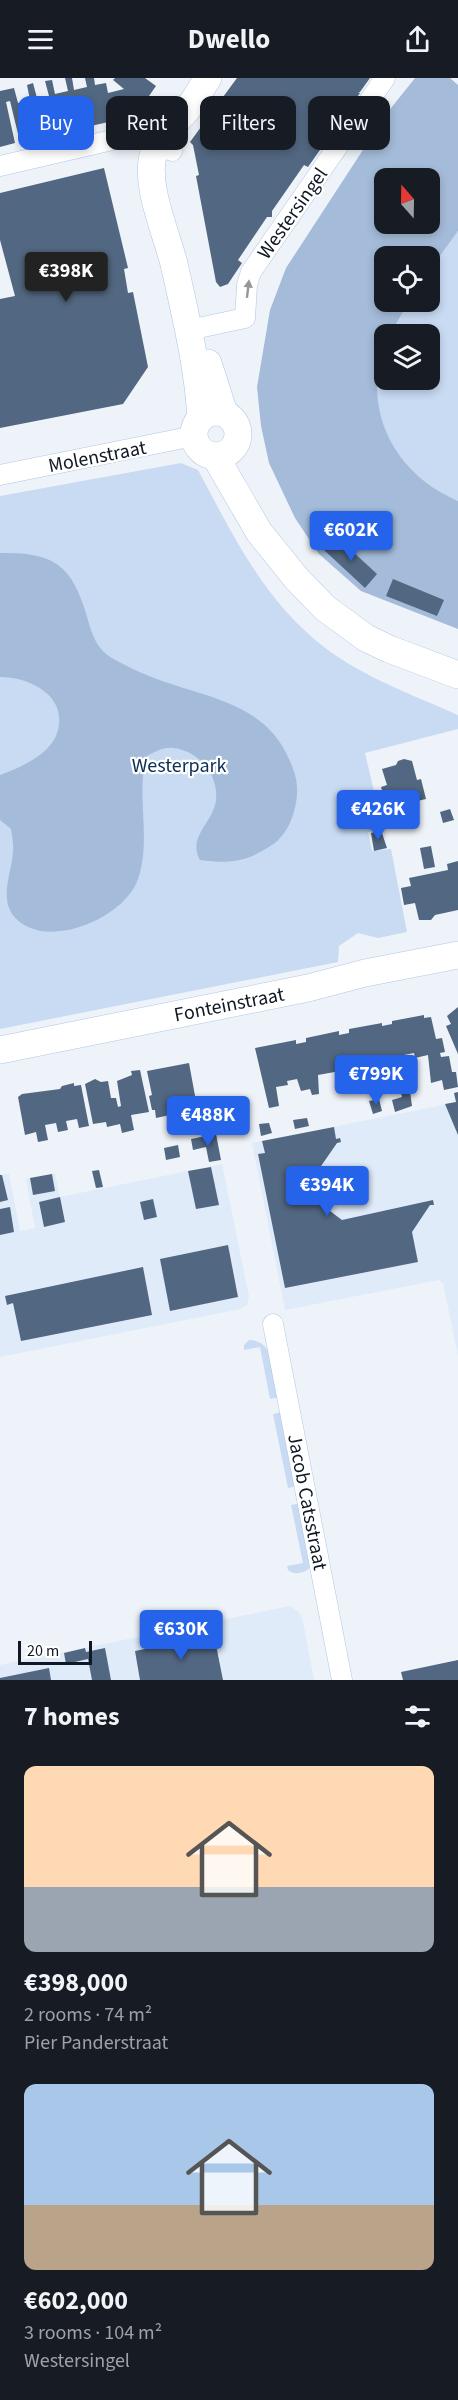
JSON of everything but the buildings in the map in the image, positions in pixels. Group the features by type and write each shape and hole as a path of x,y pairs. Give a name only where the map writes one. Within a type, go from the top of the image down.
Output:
{"main road":[{"path":"188,108 208,78"},
{"path":"164,150 152,172 154,192 194,329 206,422 201,450 225,451"},
{"path":"206,422 230,417 237,428 225,451"},
{"path":"225,451 259,532 308,592 341,621 388,649 458,675"},
{"name":"Fonteinstraat","path":"0,1050 308,988 365,973 458,955"}],"street":[{"name":"Westersingel","path":"194,329 245,318 247,285 251,272 385,78"},
{"path":"0,166 106,141"},
{"name":"Molenstraat","path":"0,475 206,422"},
{"name":"Jacob Catsstraat","path":"273,1324 342,1680"}],"shaded area":[{"path":"415,78 450,78 458,85 458,231 440,256 440,246 374,246 374,312 403,312 396,324 374,324 374,390 377,390 382,420 398,454 424,481 458,501 458,629 361,591 319,554 295,518 269,463 261,426 257,387 270,310 286,268 363,150 390,150 390,109"},
{"path":"0,553 18,553 46,558 66,572 80,596 95,640 111,658 155,678 222,700 243,710 261,722 277,738 289,759 297,789 293,815 278,841 254,855 238,860 221,862 200,860 197,844 214,808 216,791 214,782 205,765 191,753 173,748 162,749 147,756 142,786 144,848 138,879 130,894 117,907 100,918 61,931 42,931 25,926 12,914 7,891 13,843 11,829 0,820 0,775 24,765 46,750 56,736 59,723 58,711 46,692 24,681 0,677"},
{"path":"458,1102 458,1356 443,1283 439,1280 285,1310 252,1143"},
{"path":"222,1164 249,1296 247,1305 241,1309 0,1357 0,1175 9,1174 20,1231 35,1228 26,1179 55,1173 60,1197"},
{"path":"290,1606 299,1612 303,1621 314,1680 0,1680 0,1665"}],"green space":[{"path":"458,231 458,501 437,490 402,458 389,438 381,417 377,394 377,390 440,390 440,324 396,324 403,312 440,312 440,256"},
{"name":"Westerpark","path":"181,463 198,470 252,566 284,609 303,629 339,658 355,667 389,685 458,715 458,729 365,753 383,829 368,832 372,851 391,849 407,932 378,938 358,933 339,946 338,962 0,1029 0,496"},
{"path":"249,1340 265,1346 269,1353 273,1361 280,1397 270,1399 260,1347 244,1350 244,1345"},
{"path":"283,1412 297,1486 288,1488 273,1414"},
{"path":"301,1503 312,1565 307,1570 297,1573 288,1570 287,1566 303,1563 291,1505"}]}
